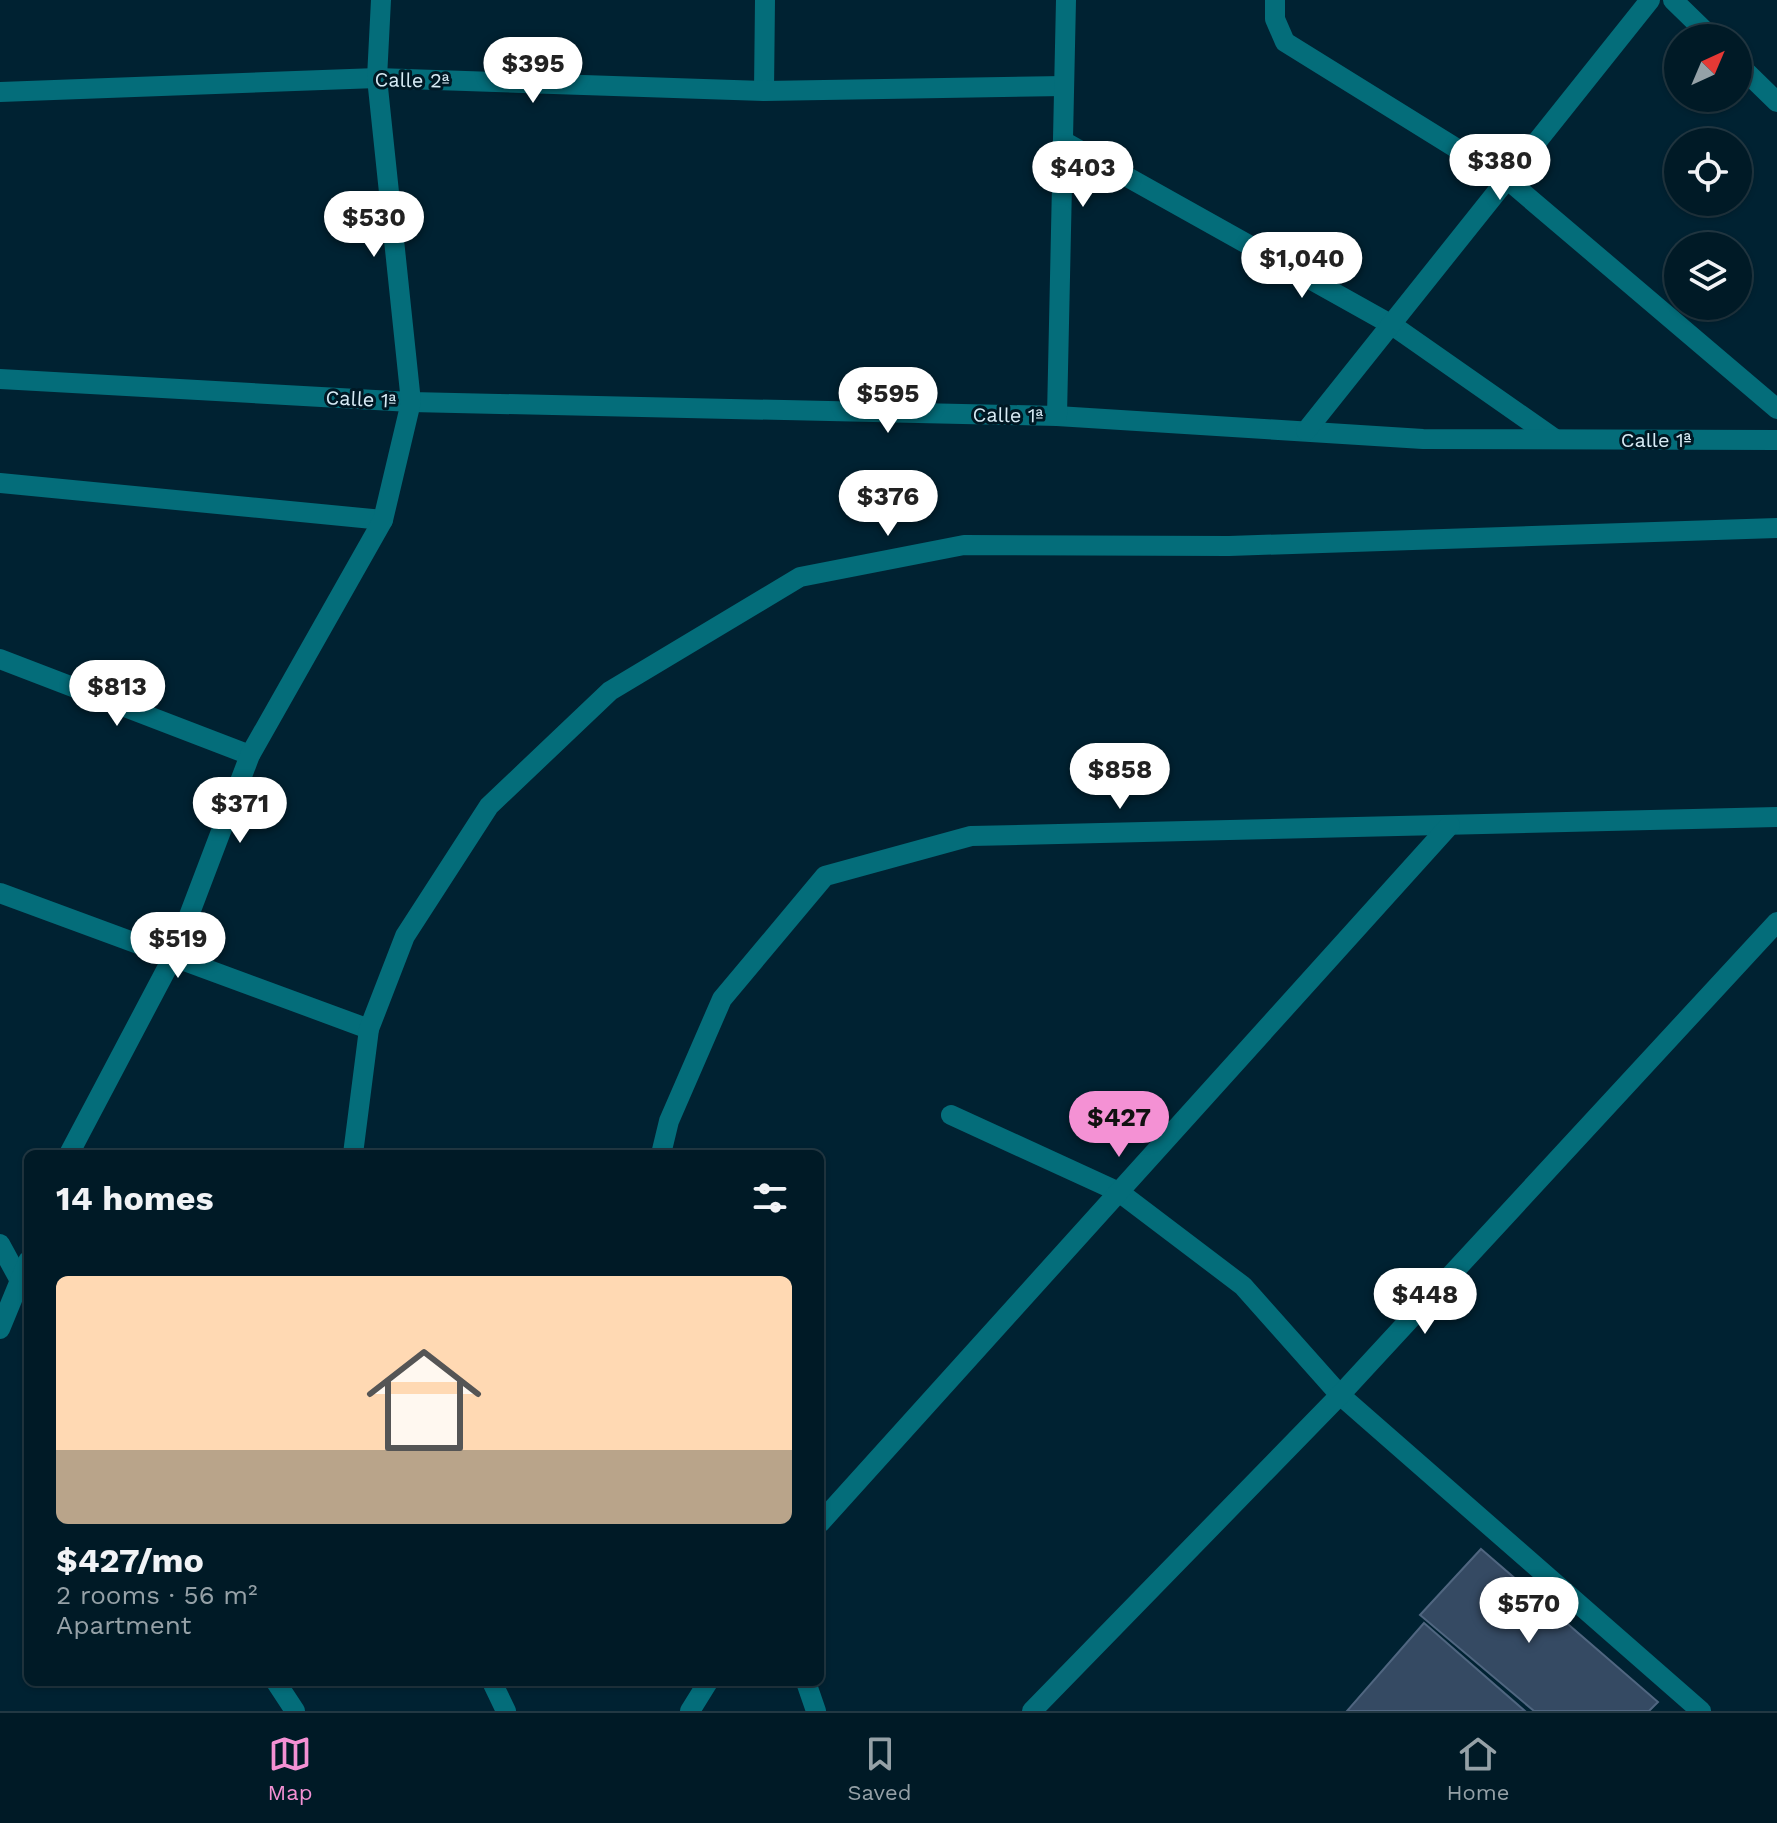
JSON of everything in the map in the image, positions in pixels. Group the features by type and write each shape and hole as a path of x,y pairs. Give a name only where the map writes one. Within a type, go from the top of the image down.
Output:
{"street":[{"path":"71,1150 174,955 250,755 383,520 411,402 377,78 381,0"},
{"path":"764,91 765,0"},
{"path":"1057,416 1066,0"},
{"path":"1275,0 1275,19 1285,42 1509,181 1777,409"},
{"path":"1306,431 1509,181 1650,0"},
{"path":"1673,0 1698,24"},
{"name":"Calle 2ª","path":"0,92 377,78 764,91 1064,86"},
{"path":"1752,78 1777,102"},
{"path":"1063,141 1392,325 1555,439"},
{"name":"Calle 1ª","path":"0,379 411,402 1057,416 1423,439 1777,440"},
{"path":"0,483 383,520"},
{"path":"354,1150 369,1029 405,936 489,806 610,691 800,577 964,545 1229,546 1777,528"},
{"path":"0,659 250,755"},
{"path":"662,1150 669,1121 722,999 825,876 971,836 1777,817"},
{"path":"824,1519 1450,825"},
{"path":"0,893 369,1029"},
{"path":"1032,1711 1340,1395 1777,922"},
{"path":"951,1115 1119,1192 1243,1286 1340,1395 1701,1711"},
{"path":"0,1244 24,1288"},
{"path":"0,1273 24,1289"},
{"path":"0,1329 24,1292"},
{"path":"279,1686 295,1711"},
{"path":"494,1686 506,1711"},
{"path":"690,1711 706,1686"},
{"path":"807,1686 816,1711"}],"building":[{"path":"1481,1549 1658,1702 1649,1711 1534,1711 1420,1615"},
{"path":"1424,1623 1525,1711 1347,1711"}]}
